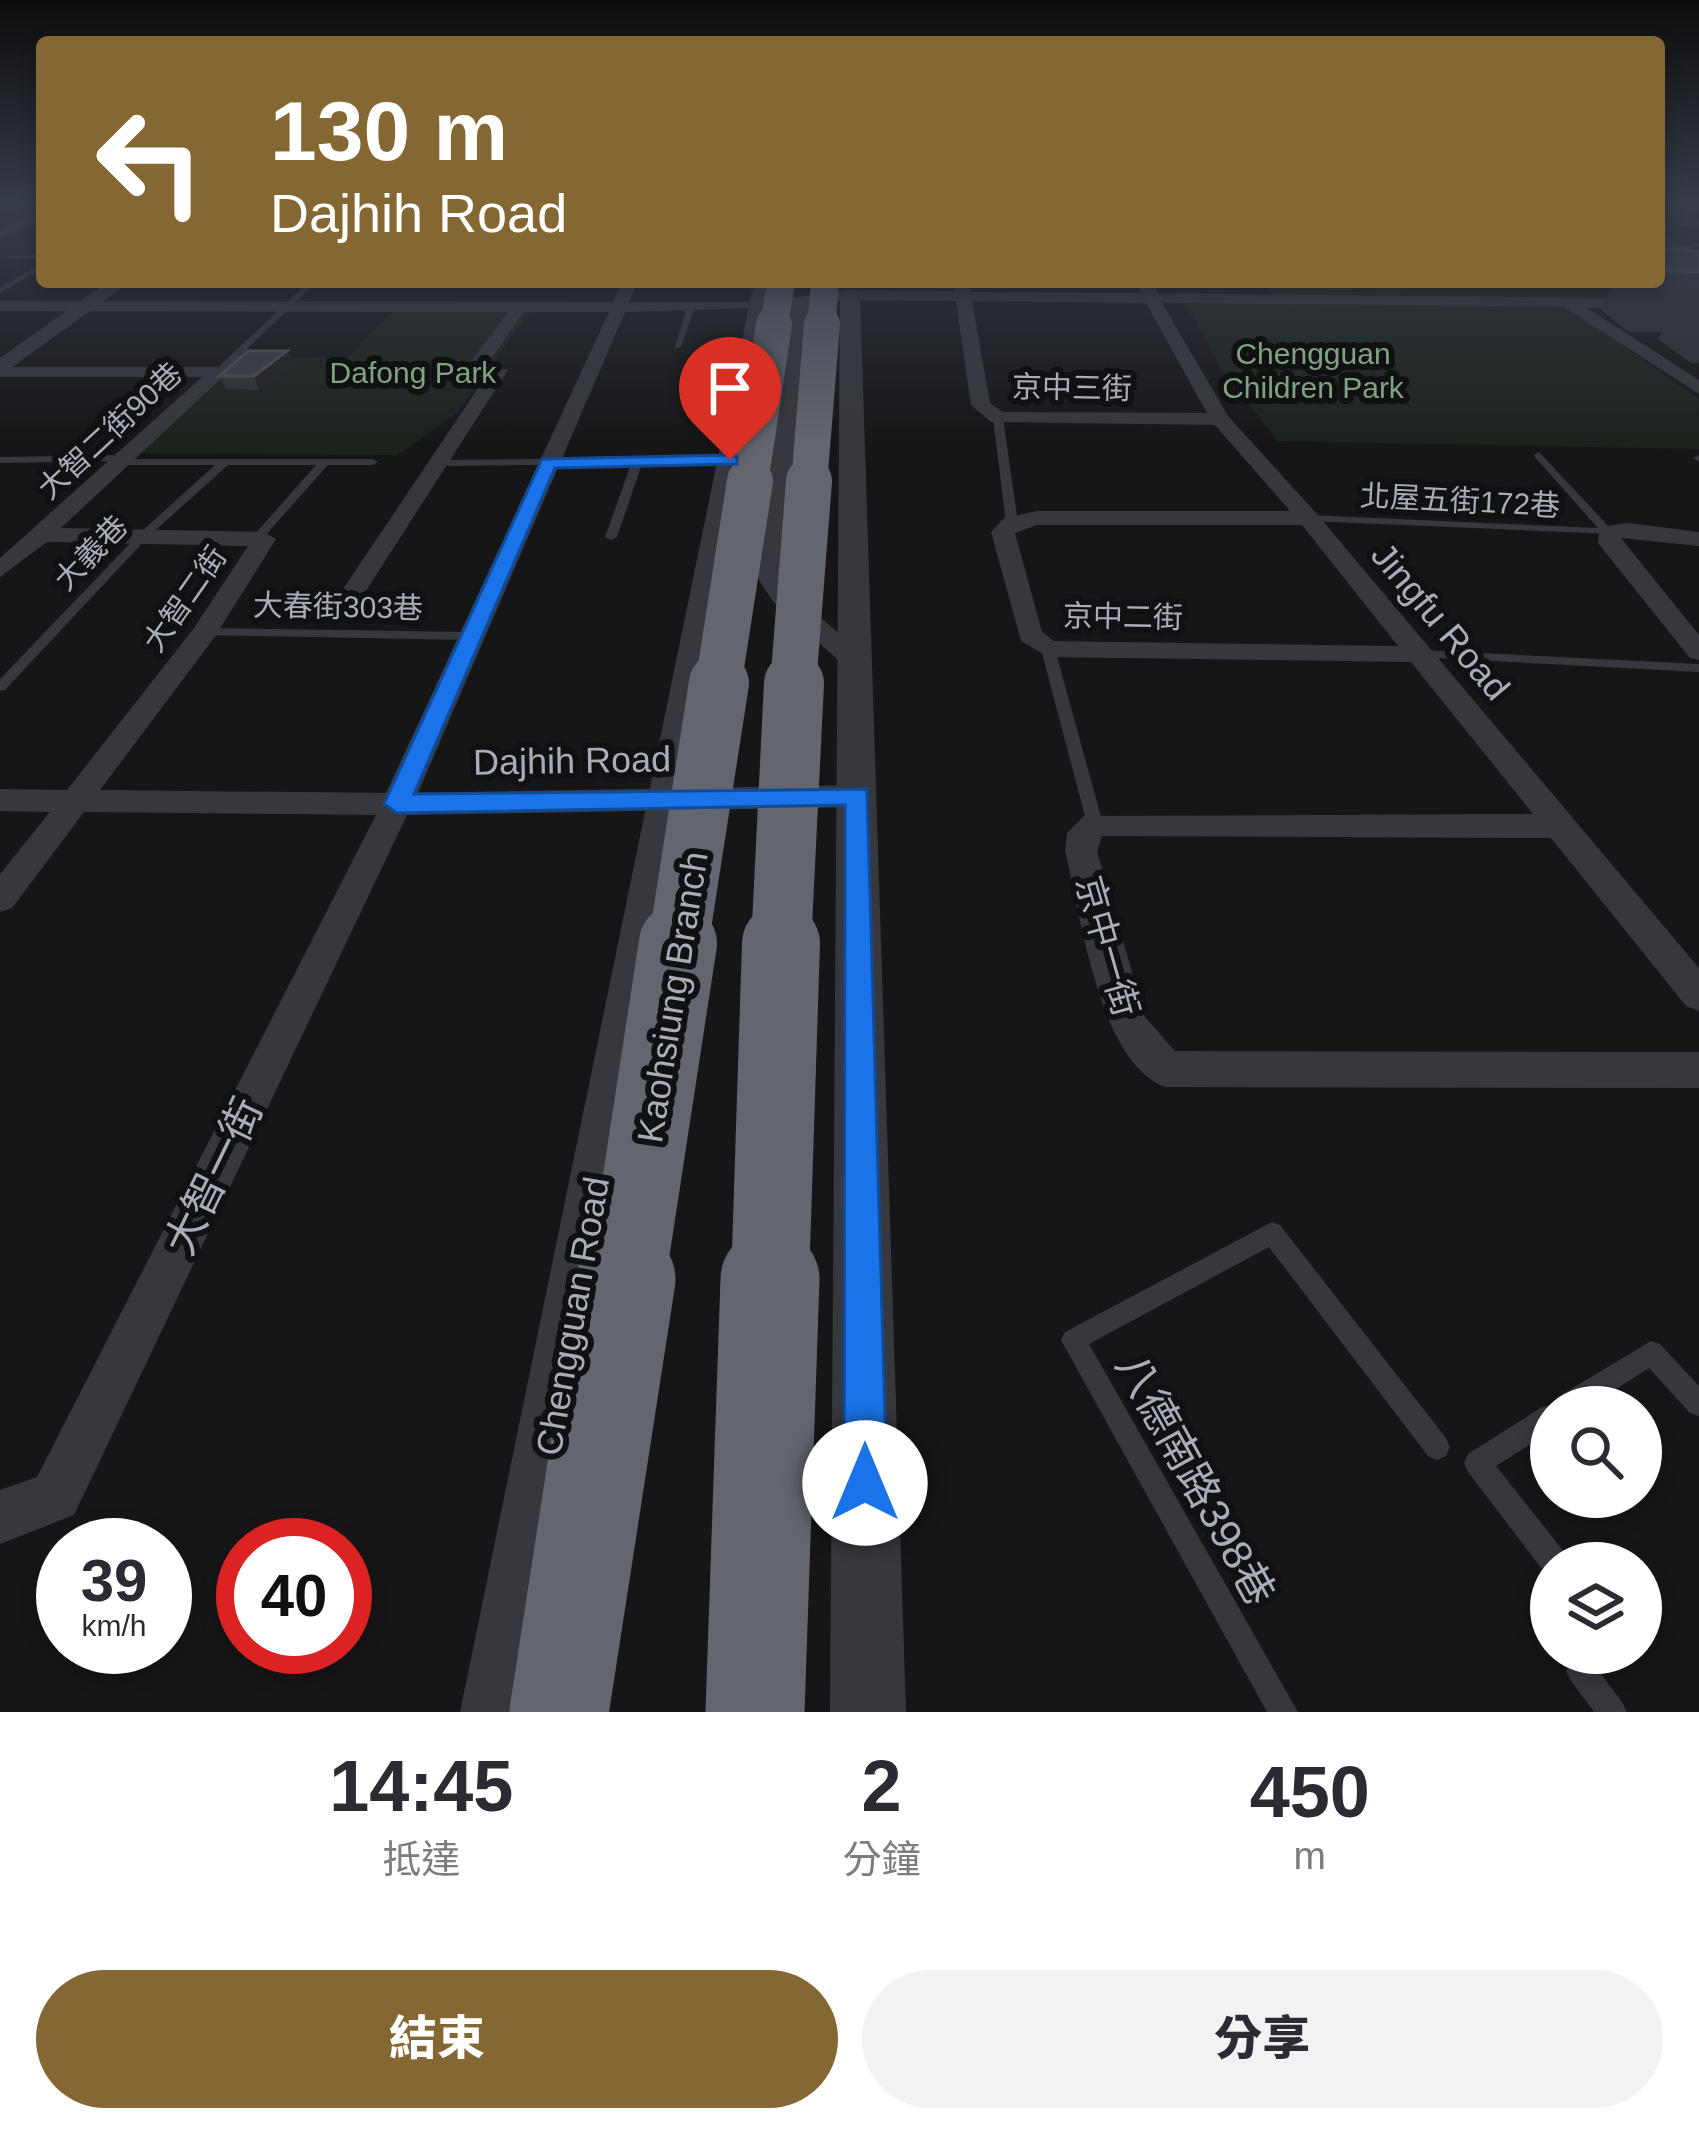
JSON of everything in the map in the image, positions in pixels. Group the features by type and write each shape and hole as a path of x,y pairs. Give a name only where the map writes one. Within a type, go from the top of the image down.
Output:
{"highway":[{"name":"Kaohsiung Branch","path":"559,1712 804,290"},
{"path":"754,1712 804,290"}],"street":[{"path":"0,370 112,288"},
{"name":"大智一街","path":"0,1517 55,1496 397,804 627,288"},
{"path":"0,306 691,307 804,290 963,290 1129,300 1148,289 1699,304"},
{"name":"Jingfu Road","path":"1148,289 1220,419 1308,518 1699,995"},
{"path":"804,290 856,662 868,1712"},
{"path":"804,290 769,577 773,592 838,639 856,662"},
{"name":"Chengguan Road","path":"498,1712 730,460 804,290"},
{"name":"京中三街","path":"963,290 981,405 998,418 1220,419"},
{"path":"1567,302 1699,388"},
{"path":"351,595 439,463 520,306"},
{"path":"0,370 218,371"},
{"name":"大智二街90巷","path":"41,535 218,371"},
{"path":"1012,523 1037,518 1308,518"},
{"name":"京中二街","path":"1012,523 1003,532 1030,635 1048,649 1421,654"},
{"path":"1699,538 1608,532 1610,542 1699,652"},
{"path":"0,570 41,535"},
{"name":"大智二街","path":"41,535 259,536 264,544 205,632 75,800"},
{"name":"Dajhih Road","path":"0,800 397,804 858,796"},
{"path":"0,899 75,800"},
{"name":"京中一街","path":"1564,826 1095,824 1084,833 1081,851 1128,1025 1165,1069 1699,1070"}],"lane":[{"path":"218,371 308,288"},
{"path":"677,347 691,307"},
{"path":"998,418 1012,523"},
{"path":"1539,455 1608,532"},
{"path":"0,460 373,463"},
{"path":"439,463 730,460"},
{"name":"大義巷","path":"0,687 146,534 225,462"},
{"path":"259,536 326,462"},
{"path":"611,537 637,462"},
{"name":"北屋五街172巷","path":"1308,518 1608,532"},
{"name":"大春街303巷","path":"205,632 470,636"},
{"path":"1048,649 1095,824"},
{"path":"1421,654 1699,668"},
{"name":"八德南路398巷","path":"1283,1712 1073,1340 1272,1233 1437,1447"},
{"path":"1598,1386 1651,1353 1699,1404"},
{"path":"1530,1429 1477,1462 1539,1542"},
{"path":"1583,1674 1612,1712"}],"green space":[{"path":"1665,285 1699,300 1271,296 1266,288"},
{"name":"Chengguan Children Park","path":"1182,298 1567,307 1699,399 1699,449 1278,441 1226,376"},
{"name":"Dafong Park","path":"392,312 530,312 455,415 397,455 141,453 244,356 347,358"}],"building":[{"path":"248,351 287,351 254,376 219,376"}],"route":[{"path":"730,460 548,463 397,804 858,796 865,1483"}]}
